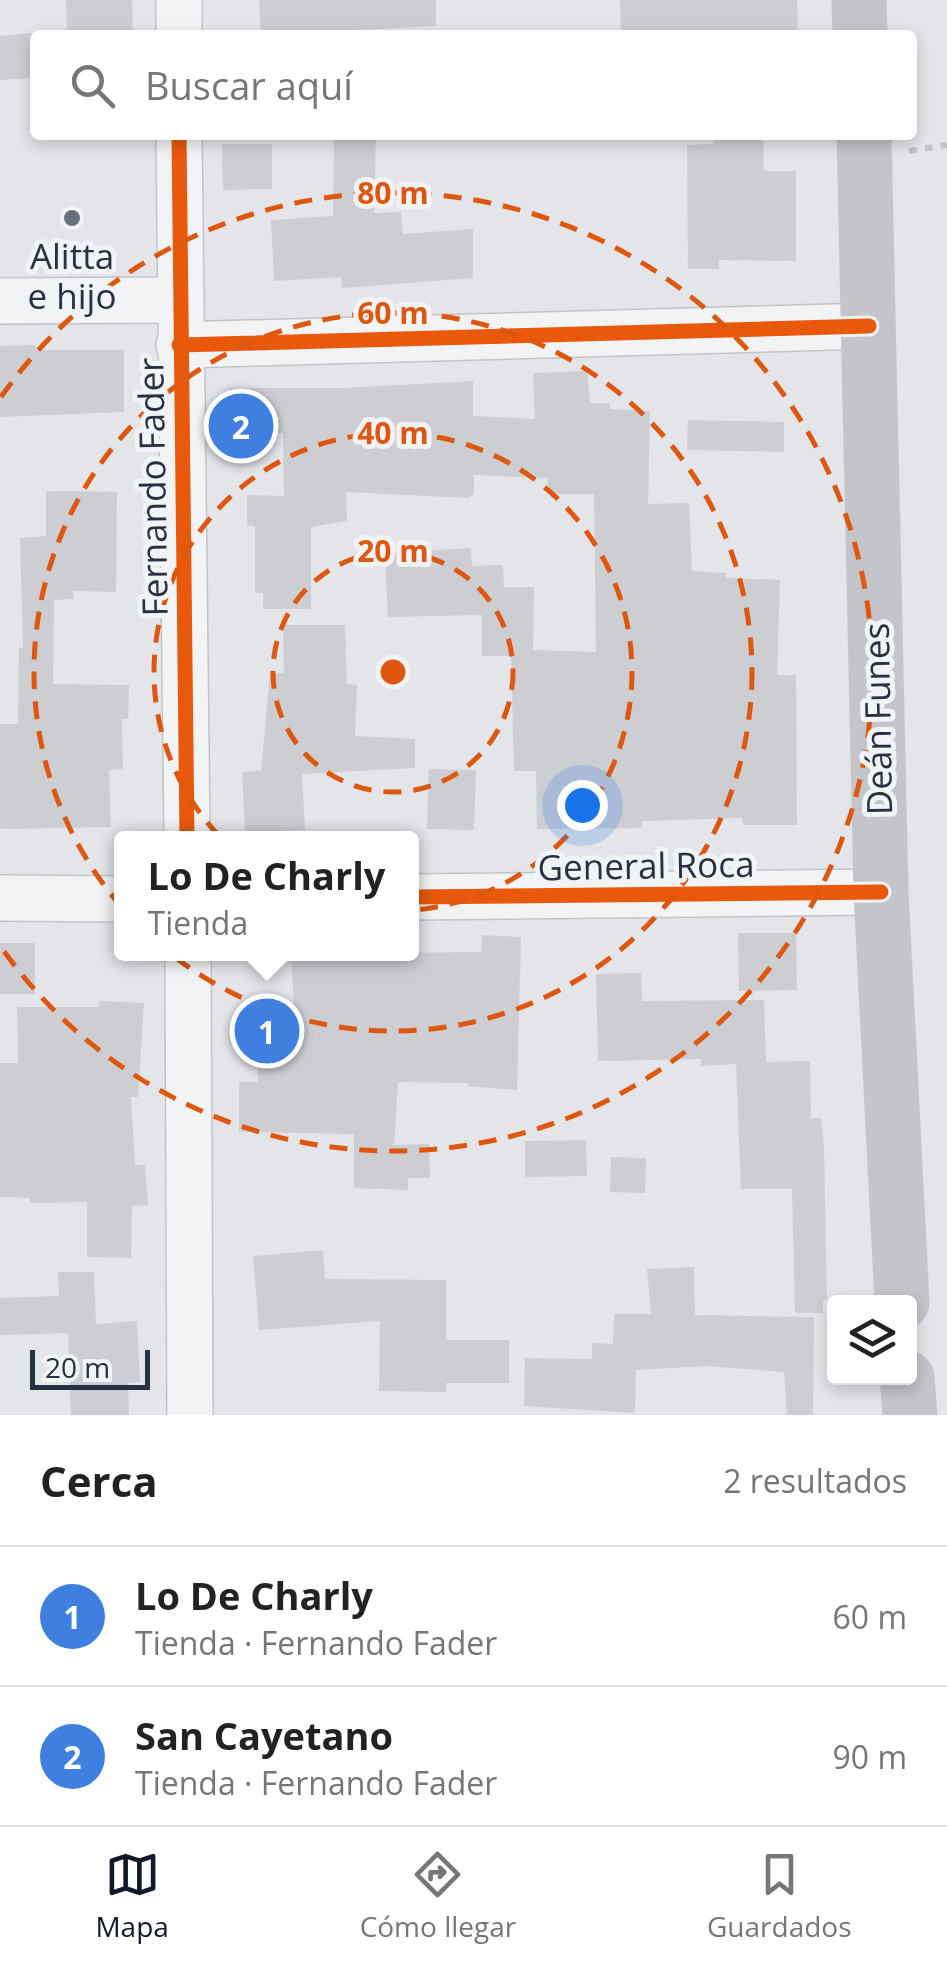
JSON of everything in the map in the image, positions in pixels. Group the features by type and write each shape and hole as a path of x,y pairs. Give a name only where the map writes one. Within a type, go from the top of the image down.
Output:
{"main road":[{"path":"858,0 860,30"},
{"name":"Deán Funes","path":"864,140 881,892 902,1295"},
{"path":"908,1385 910,1415"}],"street":[{"path":"179,0 179,30"},
{"name":"Fernando Fader","path":"179,140 187,831"},
{"path":"0,301 178,300"},
{"path":"180,345 868,326"},
{"name":"General Roca","path":"419,897 881,892"},
{"path":"0,898 114,899"},
{"path":"188,961 190,1415"}],"building":[{"path":"66,0 132,0 133,30 67,30"},
{"path":"259,0 436,0 436,26 261,30"},
{"path":"620,0 797,0 798,30 621,30"},
{"path":"30,33 30,78 0,80 0,36"},
{"path":"334,140 376,140 374,213 401,212 403,234 473,229 473,278 342,288 341,277 274,281 271,220 333,216"},
{"path":"713,140 763,140 764,171 796,171 796,261 719,260 719,269 688,269 687,145 713,144"},
{"path":"222,144 272,144 272,189 223,190"},
{"path":"35,345 36,350 124,350 124,412 0,417 0,346"},
{"path":"587,371 590,403 610,403 610,409 650,411 648,504 689,503 692,571 726,573 726,578 780,580 777,675 796,675 797,825 743,825 742,818 642,821 642,828 537,829 536,771 514,771 511,656 482,656 482,615 388,617 385,553 471,548 472,566 503,565 504,587 534,587 533,650 596,652 594,494 548,494 548,478 474,475 474,494 468,498 346,492 347,521 311,527 311,609 263,609 263,593 255,593 255,526 247,526 247,495 284,496 283,433 230,435 229,388 344,388 473,381 473,416 535,419 533,373"},
{"path":"688,420 784,422 784,452 687,450"},
{"path":"46,491 117,492 116,592 73,591 74,599 54,600 53,684 129,685 128,719 122,719 123,769 109,770 111,827 0,829 0,724 18,724 19,648 23,648 20,538 46,536"},
{"path":"283,625 345,625 347,684 357,685 355,736 415,739 415,768 302,774 305,830 245,831 242,772 261,771 270,673 284,673"},
{"path":"429,769 476,770 474,830 427,829"},
{"path":"738,933 796,933 797,990 739,991"},
{"path":"482,935 521,937 517,1090 467,1086 468,1083 398,1082 394,1145 429,1144 430,1178 408,1178 408,1190 354,1188 354,1134 239,1132 239,1082 258,1082 255,1005 294,1004 291,961 419,961 419,953 481,952"},
{"path":"0,943 35,943 35,994 0,994"},
{"path":"641,973 642,1001 764,1000 766,1062 810,1061 811,1118 821,1118 824,1147 827,1300 823,1300 823,1313 795,1313 792,1189 741,1189 736,1064 701,1066 701,1059 598,1061 596,974"},
{"path":"99,1001 144,1003 138,1097 131,1097 135,1165 145,1165 148,1205 132,1206 131,1258 87,1257 87,1202 30,1203 30,1198 0,1197 0,1063 18,1063 17,1007 99,1007"},
{"path":"586,1140 587,1176 525,1177 525,1141"},
{"path":"611,1157 646,1158 645,1193 610,1192"},
{"path":"323,1250 325,1279 446,1280 446,1340 509,1340 509,1383 446,1383 446,1392 379,1391 380,1321 259,1330 253,1256"},
{"path":"694,1267 695,1315 814,1317 813,1415 787,1415 784,1372 707,1366 636,1370 635,1413 524,1406 525,1358 592,1359 592,1343 613,1344 614,1314 651,1314 647,1269"},
{"path":"58,1272 94,1272 96,1324 137,1321 140,1382 128,1383 129,1415 71,1415 68,1333 0,1335 0,1298 59,1296"}],"cycle path":[{"path":"179,140 187,831"},
{"path":"179,345 869,326"},
{"path":"419,897 881,892"}],"place":[{"name":"Alitta e hijo","path":"72,218"},
{"name":"San Cayetano","path":"241,426"},
{"name":"Lo De Charly","path":"267,1031"}]}
